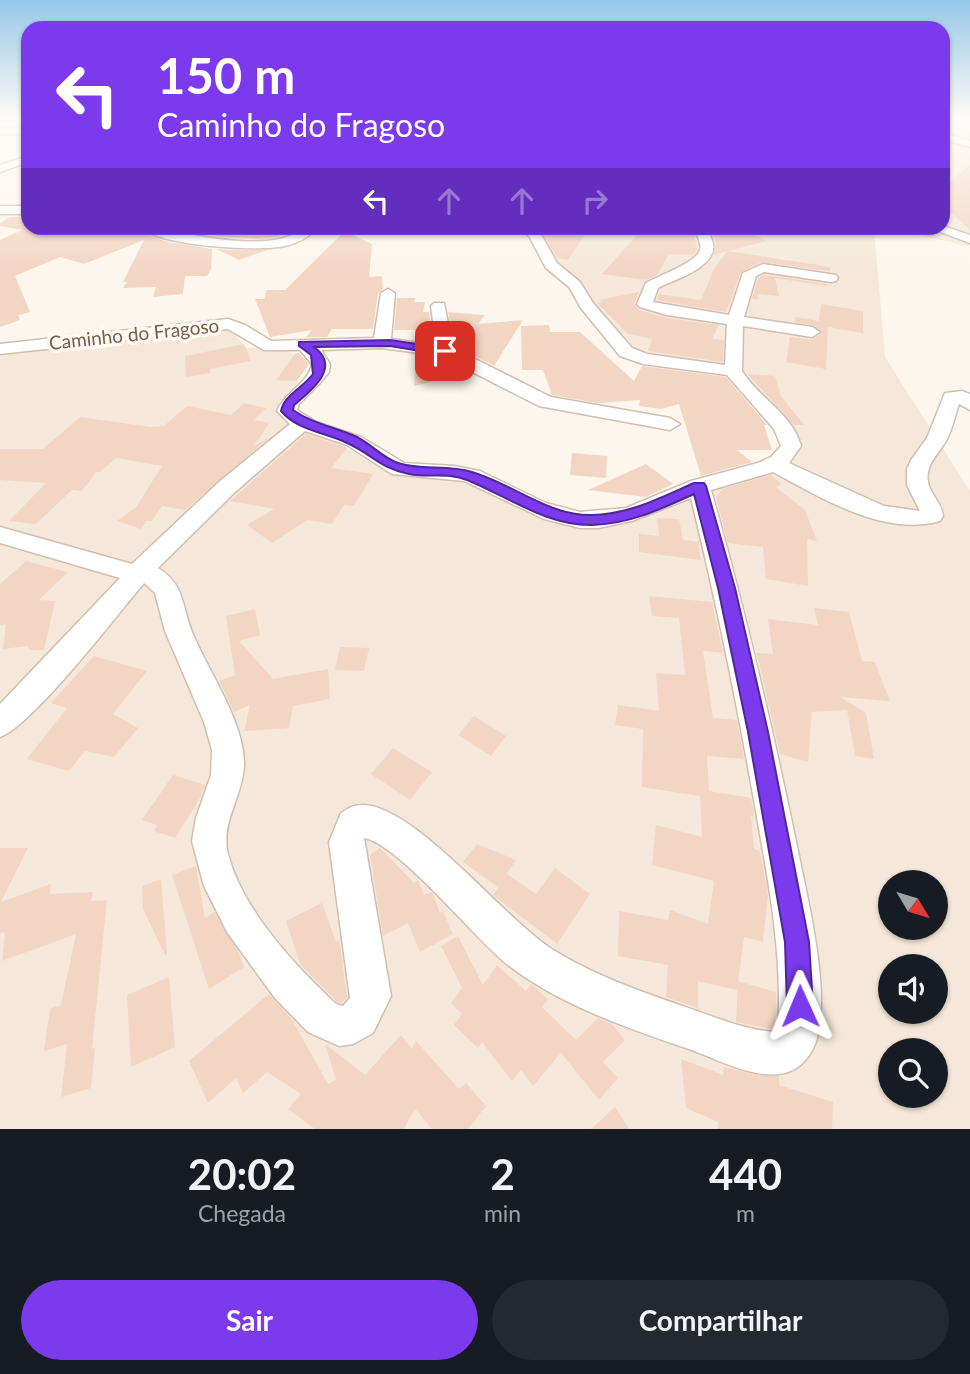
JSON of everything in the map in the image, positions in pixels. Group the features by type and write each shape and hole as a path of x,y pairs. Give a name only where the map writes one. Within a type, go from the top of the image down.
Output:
{"street":[{"path":"0,211 21,208"},
{"path":"950,233 970,239"},
{"path":"170,235 244,246 281,241 301,235"},
{"path":"535,235 551,265 575,285 586,305 626,352 643,359 733,370"},
{"path":"703,235 708,247 706,253 688,267 651,286 644,303 655,308 812,332"},
{"path":"303,344 316,354 320,365 319,374 311,386 287,407 290,415 303,423 354,441 391,466 413,471 450,471 469,475 541,509 581,520 605,519 641,512 699,486 775,464 786,455 791,442 779,422 742,387 733,370 734,320 747,278 757,268 831,278"},
{"path":"382,343 388,293"},
{"path":"439,306 445,351"},
{"name":"Caminho do Fragoso","path":"0,349 228,324 240,328 265,345 382,343 445,351 546,402 670,424"},
{"path":"775,464 826,491 866,507 902,516 928,518 932,516 931,509 917,478 921,460 937,439 951,397 962,397 970,404"},
{"path":"0,724 41,683 140,572 227,487 303,423"},
{"path":"0,535 140,572 165,589 189,658 224,734 228,768 215,806 209,848 216,873 228,900 271,961 315,1012 331,1025 343,1028 354,1024 369,1006 371,996 346,842 352,826 359,821 367,821 395,833 518,949 551,971 660,1020 761,1054 782,1053 796,1039 798,1028 797,942 758,732 727,588 699,486"}],"shaded area":[{"path":"950,170 970,170 970,246 918,235 950,235"},
{"path":"529,235 875,235 885,357 970,491 970,1129 0,1129 0,352 224,322 246,348 275,347 296,355 298,391 278,410 376,465 444,475 541,512 597,514 696,495 767,467 784,439 728,375 643,361 625,353 540,256"}],"building":[{"path":"965,170 970,170 970,230 950,211 950,183"},
{"path":"10,217 21,217 21,230 0,226 0,223"},
{"path":"21,230 21,235 150,235 168,242 212,249 211,269 207,276 185,276 183,294 153,297 156,287 123,288 127,282 123,282 144,240 84,264 60,257 15,276 30,312 18,315 20,320 0,327 0,240"},
{"path":"211,235 281,235 259,239"},
{"path":"341,235 353,235 372,244 369,277 382,276 383,289 378,293 373,329 332,329 327,337 306,337 312,330 270,337 255,299 264,299 267,290 285,290"},
{"path":"543,235 584,235 568,260 557,258"},
{"path":"637,235 694,235 697,249 693,255 669,254 657,275 646,280 602,274"},
{"path":"713,235 755,235 767,241 728,251 831,267 830,271 762,262 741,272 726,312 657,300 659,294 701,300 714,269 727,251 714,255 716,244"},
{"path":"216,249 233,250 267,250 239,260"},
{"path":"764,275 827,286 775,278 779,296 758,294 758,300 752,299 758,278"},
{"path":"639,292 634,304 639,310 667,318 719,325 712,339 724,340 723,362 648,351 652,339 628,334 597,303 602,302 599,300"},
{"path":"397,298 415,298 414,302 425,302 423,312 429,312 431,330 394,330"},
{"path":"821,304 863,311 863,333 828,327 826,369 786,362 790,337 812,340 822,333 813,325 795,322 795,317 819,321"},
{"path":"448,312 485,315 478,324 523,320 494,366 455,346"},
{"path":"549,325 550,332 580,332 634,381 642,366 726,377 767,425 764,425 772,450 737,450 752,462 701,476 679,404 661,409 639,406 640,400 597,403 552,395 543,370 522,370 521,326"},
{"path":"244,344 251,361 186,377 185,356"},
{"path":"296,353 309,364 297,381 276,380"},
{"path":"416,355 440,359 466,372 414,386"},
{"path":"747,374 775,376 781,396 804,425 794,425"},
{"path":"244,403 266,408 254,420 269,423 254,446 270,437 185,510 162,506 152,521 146,521 141,529 117,521 136,507 162,466 116,458 100,472 96,472 82,491 72,490 36,524 9,521 46,483 0,480 0,449 43,449 80,417 151,427 164,426 187,406 231,415"},
{"path":"306,434 347,448 331,468 373,474 354,506 344,505 332,524 307,520 272,543 247,525 274,509 230,501"},
{"path":"572,453 607,456 606,478 570,475"},
{"path":"646,464 673,484 646,497 588,490"},
{"path":"771,475 782,484 776,487 805,510 817,541 807,539 808,586 766,579 763,547 728,543 716,497 722,489"},
{"path":"657,518 679,519 683,540 699,542 700,560 639,552 639,534 659,536"},
{"path":"26,561 68,572 39,600 55,601 44,650 29,650 28,646 3,649 6,624 0,625 0,584"},
{"path":"649,596 712,602 723,653 703,651 713,718 737,720 744,759 707,756 709,791 751,798 754,849 760,851 768,896 763,942 744,937 737,990 698,981 698,1008 666,997 668,965 618,956 619,911 668,920 670,910 708,924 714,881 652,865 656,825 702,837 700,796 642,787 643,729 615,725 618,705 659,711 656,673 685,675 679,618 652,616"},
{"path":"814,608 849,612 862,661 875,662 890,701 840,697 866,713 874,759 855,756 847,710 812,712 808,762 780,754 757,653 773,654 768,619 818,625"},
{"path":"255,609 260,635 239,641 273,679 328,669 330,699 293,706 289,728 244,731 250,705 234,712 219,681 235,675 226,616"},
{"path":"340,647 369,648 364,671 335,670"},
{"path":"94,656 147,671 113,714 138,728 114,757 85,751 69,771 27,759 67,708 51,703"},
{"path":"474,716 506,736 491,756 458,735"},
{"path":"393,748 432,772 410,800 371,774"},
{"path":"173,775 205,785 175,838 154,831 157,825 142,820"},
{"path":"477,844 516,860 498,887 463,862"},
{"path":"0,848 28,848 1,902 51,884 50,894 93,892 91,901 107,900 92,1049 95,1048 91,1088 61,1097 67,1044 44,1051 50,1009 61,1005 76,934 2,961 5,932 0,933"},
{"path":"380,848 414,883 418,880 424,895 431,892 433,894 440,913 443,911 453,934 420,952 408,923 383,936 370,855"},
{"path":"196,866 205,918 214,912 239,953 244,967 209,989 172,875"},
{"path":"555,868 590,894 557,944 493,895 507,874 536,894"},
{"path":"161,879 167,955 143,909 142,886"},
{"path":"322,903 336,942 339,940 340,944 347,997 342,1003 337,1002 300,964 286,921"},
{"path":"458,936 483,985 497,965 526,991 531,984 548,999 542,1007 576,1040 598,1018 613,1025 625,1040 603,1062 618,1078 599,1100 561,1053 533,1086 521,1070 512,1081 482,1042 478,1048 454,1025 462,1014 451,1003 462,988 441,946"},
{"path":"169,977 175,1047 131,1067 127,995"},
{"path":"738,981 776,992 773,1029 736,1022"},
{"path":"269,994 291,1018 328,1084 336,1080 325,1044 365,1075 401,1035 412,1049 416,1041 459,1089 466,1083 486,1106 468,1129 432,1129 415,1109 404,1129 315,1129 288,1109 301,1094 267,1072 243,1093 236,1078 208,1103 189,1061"},
{"path":"681,1059 723,1075 724,1067 755,1075 779,1076 779,1085 833,1102 832,1129 718,1129 718,1122 686,1108"},
{"path":"615,1107 629,1129 591,1129"}],"route":[{"path":"445,351 390,343 303,344 319,359 319,374 311,386 289,403 287,411 294,419 354,441 391,466 413,471 450,471 469,475 541,509 569,518 592,520 626,516 699,486 727,588 758,732 797,942 800,1006"}]}
